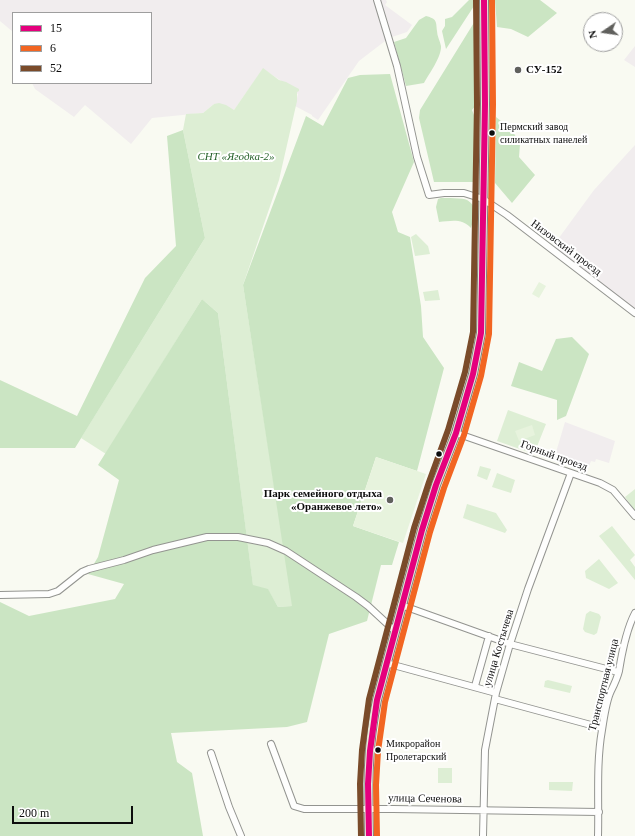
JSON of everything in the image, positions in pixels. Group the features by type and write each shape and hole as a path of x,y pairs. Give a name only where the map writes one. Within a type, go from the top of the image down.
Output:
{"main road":[{"path":"369,836 368,809 370,742 375,706 424,523 456,432 473,374 481,333 486,104 484,0"}],"street":[{"name":"Низовский проезд","path":"377,0 397,66 418,157 429,195 464,193 483,199 635,314"},
{"name":"Горный проезд","path":"456,432 614,490 635,516"},
{"name":"улица Костычева","path":"483,836 485,750 495,696 528,589 571,473"},
{"path":"0,595 49,594 58,591 82,572 89,569 124,560 153,550 207,537 238,537 268,543 286,551 356,597 368,606 394,631"},
{"path":"401,605 510,644 618,672"},
{"name":"Транспортная улица","path":"598,836 599,768 602,728 631,620 635,613"},
{"path":"475,686 489,636"},
{"path":"386,663 475,686 495,696 602,728"},
{"name":"улица Сеченова","path":"271,744 294,806 304,809 599,812"},
{"path":"212,753 228,807 242,836"}],"shaded area":[{"path":"0,0 386,0 387,2 385,5 412,25 407,32 389,38 359,61 318,120 295,106 298,94 263,69 234,110 214,104 203,113 152,118 131,144 85,105 74,117 35,89 32,84 152,84 152,12 12,12 12,31 0,21"},
{"path":"635,46 635,67 624,60"},
{"path":"635,145 635,310 553,246 594,190"},
{"path":"565,422 615,441 609,463 596,459 595,462 591,461 587,471 554,459"}],"green space":[{"path":"469,0 473,0 474,6 446,49 442,31 445,26 445,19 452,17"},
{"path":"495,0 540,0 557,13 528,37 511,29 497,27"},
{"path":"426,16 434,19 436,23 437,35 441,50 435,65 424,83 406,86 394,42 406,38 419,20"},
{"path":"475,21 479,23 476,56 476,105 472,110 476,120 476,182 434,182 419,118 420,110"},
{"name":"СНТ «Ягодка-2»","path":"263,68 279,80 299,89 297,92 297,101 279,180 243,285 293,606 278,607 268,590 253,586 218,313 202,299 106,454 81,438 205,238 183,130 186,114 203,113 214,104 219,103 234,110"},
{"path":"390,74 414,162 392,212 398,232 410,237 421,306 423,337 444,368 417,471 376,457 353,526 399,542 392,565 381,565 367,621 329,634 307,722 287,727 171,733 177,762 192,773 203,836 0,836 0,602 29,616 115,599 124,584 88,574 98,557 119,480 98,465 202,299 218,313 253,585 268,589 278,607 292,606 243,285 306,116 323,126 348,78 360,75"},
{"path":"496,117 512,130 520,144 519,157 535,175 512,203 495,183"},
{"path":"183,130 205,238 75,448 0,448 0,380 77,416 145,278 176,246 167,136"},
{"path":"438,199 465,199 472,204 476,213 471,228 460,221 439,222 436,207"},
{"path":"416,234 428,246 430,254 415,256 411,237"},
{"path":"539,282 546,286 539,298 532,294"},
{"path":"438,290 440,300 425,301 423,292"},
{"path":"572,337 589,354 566,416 557,420 557,400 511,386 519,362 542,371 556,339"},
{"path":"508,410 546,424 534,454 497,441"},
{"path":"532,425 535,435 519,441 515,431"},
{"name":"Парк семейного отдыха «Оранжевое лето»","path":"376,457 426,474 403,543 353,526"},
{"path":"480,466 491,469 487,480 477,476"},
{"path":"497,473 515,480 511,493 492,487"},
{"path":"635,489 635,510 634,510 625,497"},
{"path":"467,504 496,513 507,530 505,533 463,518"},
{"path":"612,526 635,555 630,560 635,567 635,580 599,536"},
{"path":"599,559 618,583 609,589 586,578 585,571"},
{"path":"590,611 599,614 601,617 597,633 594,635 585,632 583,629 586,614"},
{"path":"548,680 572,686 570,693 544,687 545,681"},
{"path":"438,768 452,768 452,783 438,783"},
{"path":"549,782 573,782 572,791 549,790"}],"transit line":[{"name":"52","path":"361,836 360,784 362,750 369,699 414,528 448,430 465,372 473,332 477,104 476,0"},
{"name":"15","path":"369,836 368,784 370,751 377,700 422,530 436,485 456,433 473,374 481,333 485,104 484,0"},
{"name":"6","path":"377,836 376,785 378,751 385,702 430,532 444,488 464,435 481,376 489,334 493,104 492,0"}],"place":[{"name":"СУ-152","path":"518,70"},
{"name":"Пермский завод силикатных панелей","path":"492,133"},
{"name":"Парк семейного отдыха «Оранжевое лето»","path":"390,500"},
{"name":"Микрорайон Пролетарский","path":"378,750"}]}
